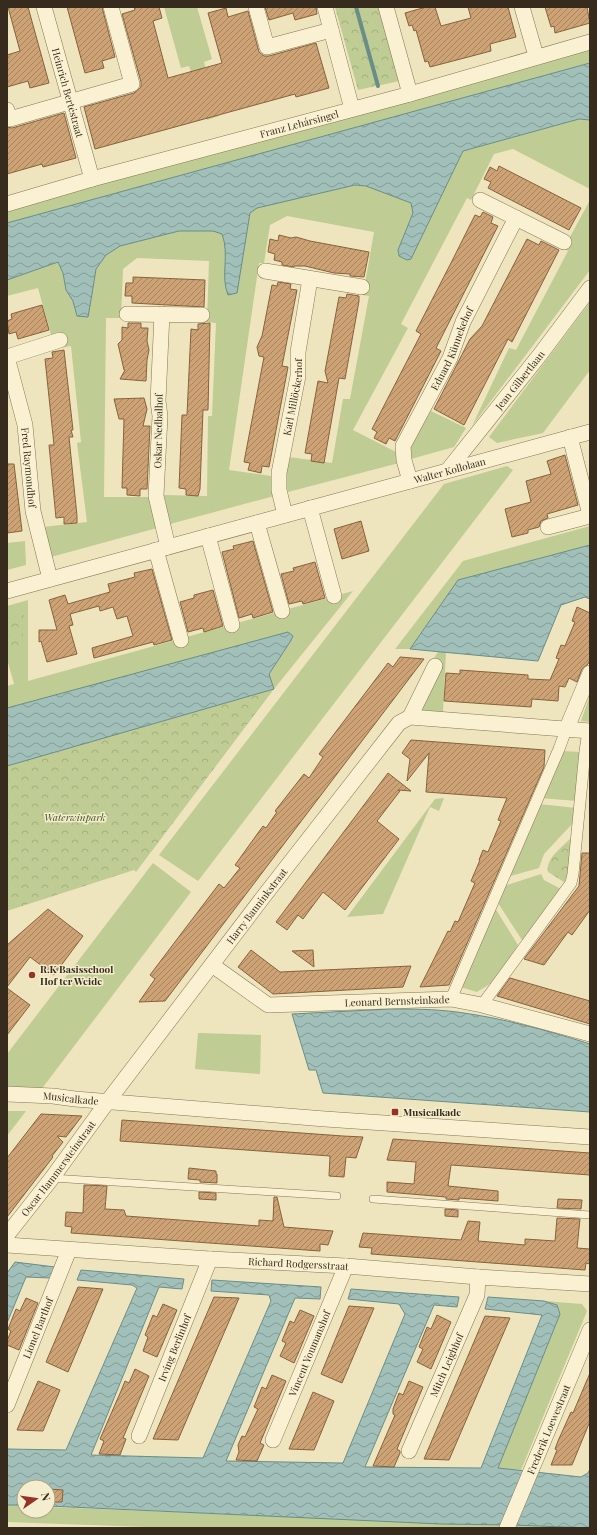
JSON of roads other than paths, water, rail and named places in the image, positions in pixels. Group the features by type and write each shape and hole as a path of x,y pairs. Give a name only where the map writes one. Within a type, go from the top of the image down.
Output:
{"street":[{"name":"Heinrich Bertéstraat","path":"44,7 92,179"},
{"path":"7,110 10,119 132,84 111,7"},
{"path":"256,7 266,47 331,30"},
{"path":"325,7 352,109"},
{"path":"386,7 410,94"},
{"path":"522,7 536,56"},
{"name":"Franz Lehársingel","path":"7,204 92,179 410,94 536,56 590,42"},
{"path":"480,200 564,242"},
{"name":"Eduard Künnekehof","path":"410,481 404,460 403,446 450,358 463,322 516,218"},
{"path":"265,271 362,287"},
{"name":"Karl Millöckerhof","path":"285,515 279,490 279,473 298,376 298,352 310,278"},
{"name":"Jean Gilbertlaan","path":"448,470 539,356 590,288"},
{"path":"127,314 202,315"},
{"name":"Oskar Nedbalhof","path":"162,314 158,401 160,416 156,496 162,548"},
{"name":"Fred Raymondhof","path":"50,579 33,511 25,425 7,357 60,340"},
{"name":"Walter Kollolaan","path":"7,591 590,432"},
{"path":"548,527 590,515 570,437"},
{"path":"310,508 334,596"},
{"path":"257,523 282,611"},
{"path":"208,536 232,625"},
{"path":"162,548 181,640"},
{"name":"Harry Banninkstraat","path":"108,1101 399,723 410,717 435,666"},
{"path":"451,999 559,749 590,673"},
{"path":"410,717 589,731 584,751 571,883 482,1005"},
{"name":"Leonard Bernsteinkade","path":"212,965 268,1005 451,999 482,1005 590,1034"},
{"name":"Musicalkade","path":"7,1094 325,1119 590,1137"},
{"name":"Oscar Hammersteinstraat","path":"7,1235 52,1178 108,1101"},
{"name":"Richard Rodgersstraat","path":"7,1245 210,1259 346,1266 478,1277 590,1284"},
{"name":"Lionel Barthof","path":"7,1405 69,1250"},
{"name":"Irving Berlinhof","path":"139,1436 210,1259"},
{"name":"Vincent Youmanshof","path":"273,1440 346,1266"},
{"name":"Mitch Leighhof","path":"409,1451 477,1295 478,1277"},
{"name":"Frederik Loewestraat","path":"507,1528 590,1330"}],"lane":[{"path":"52,1178 337,1196"},
{"path":"373,1199 590,1215"}],"water":[{"path":"590,63 590,120 579,119 463,151 411,259 407,260 399,256 398,250 413,213 411,203 366,186 355,185 257,208 250,213 237,293 228,295 225,280 224,242 222,234 213,231 179,231 120,246 106,255 96,269 88,317 77,316 73,301 66,290 63,273 58,262 7,280 7,223"},
{"path":"590,545 590,599 585,597 561,605 538,661 410,649 458,580"},
{"path":"288,632 293,636 269,674 274,689 7,766 7,708"},
{"path":"390,1009 440,1010 457,1012 524,1025 590,1044 590,1112 323,1093 316,1070 309,1070 292,1014"},
{"path":"15,1262 55,1267 51,1278 26,1277 7,1323 7,1273"},
{"path":"81,1270 184,1279 182,1289 159,1287 91,1455 203,1458 271,1301 269,1295 211,1291 212,1280 321,1287 320,1299 295,1298 226,1461 343,1463 405,1314 399,1304 348,1299 351,1289 459,1297 457,1307 434,1305 365,1467 481,1468 542,1315 485,1309 488,1297 544,1301 557,1305 560,1314 498,1468 581,1477 588,1473 590,1469 590,1528 441,1524 56,1506 56,1479 16,1479 16,1505 7,1505 7,1449 66,1450 137,1288 132,1285 77,1280"}],"waterway":[{"path":"356,7 378,86"}],"place":[{"name":"R.K Basisschool Hof ter Weide","path":"32,975"},
{"name":"Musicalkade","path":"395,1112"}],"park label":[{"name":"Waterwinpark","path":"75,817"}]}
